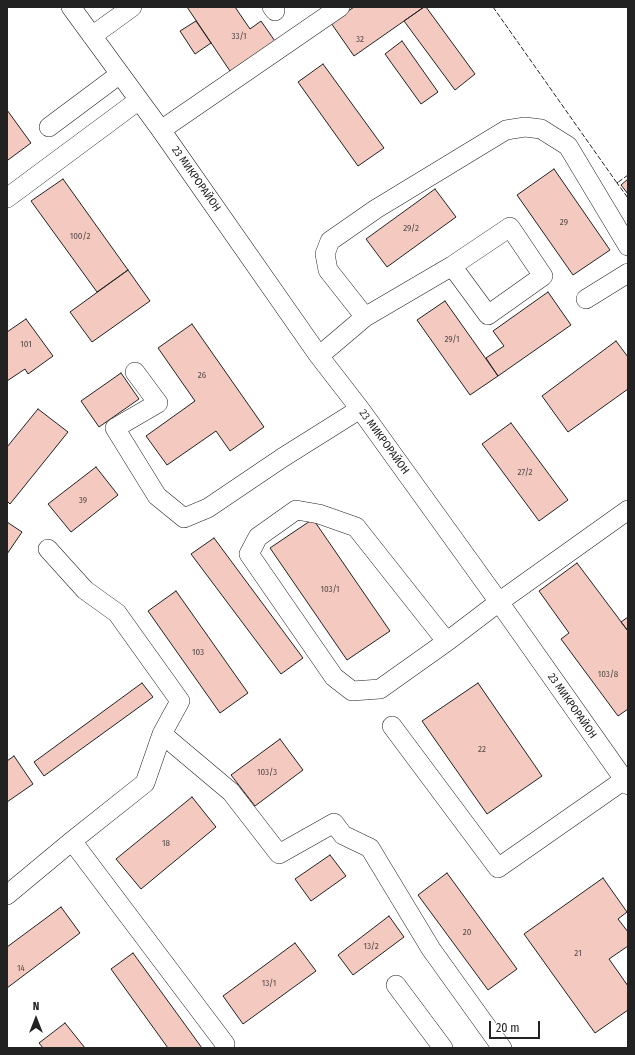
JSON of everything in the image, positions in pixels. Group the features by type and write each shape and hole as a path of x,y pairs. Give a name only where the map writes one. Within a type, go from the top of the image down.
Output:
{"street":[{"name":"23 МИКРОРАЙОН","path":"71,7 161,130 319,356 360,409 499,602 626,783"},
{"path":"92,36 132,7"},
{"path":"161,130 340,7"},
{"path":"49,127 120,74"},
{"path":"7,198 139,100"},
{"path":"365,317 328,270 325,254 330,241 376,209 506,130 525,127 541,129 568,146 628,246"},
{"path":"319,356 365,317 452,266 510,226 544,276 488,315 452,266"},
{"path":"586,300 628,273"},
{"path":"135,372 158,403 115,428 157,496 184,518 208,508 282,458 360,409"},
{"path":"448,640 443,637 356,527 320,514 296,510 258,537 249,554 334,677 352,691 380,690 448,640 499,602 628,510"},
{"path":"7,895 145,783 162,734 180,701 117,613 85,590 48,549"},
{"path":"392,726 498,868 626,783"},
{"path":"162,734 231,792 279,854 334,823 343,835 370,848 431,949 502,1048"},
{"path":"72,841 225,1044"},
{"path":"396,985 443,1048"}],"building":[{"path":"187,7 235,7 250,29 261,21 277,44 232,74"},
{"path":"354,7 424,7 354,56 331,23"},
{"path":"426,7 475,74 455,90 404,21"},
{"path":"196,21 211,43 195,54 180,31"},
{"path":"402,41 438,92 421,104 385,54"},
{"path":"323,64 384,148 358,166 298,82"},
{"path":"7,110 31,143 8,160 7,158"},
{"path":"554,169 610,250 573,275 517,195"},
{"path":"63,179 128,270 97,292 31,201"},
{"path":"628,179 628,194 621,185"},
{"path":"435,189 456,217 387,267 366,239"},
{"path":"128,270 150,301 92,342 70,312"},
{"path":"548,292 571,325 498,376 486,358 504,346 493,331"},
{"path":"445,301 498,376 470,395 417,320"},
{"path":"26,319 53,356 28,374 25,369 7,381 7,332"},
{"path":"192,324 264,427 230,451 216,431 167,465 146,436 195,401 158,348"},
{"path":"616,341 628,357 628,389 568,432 542,396"},
{"path":"121,373 139,399 99,427 81,401"},
{"path":"38,409 68,432 10,504 7,501 7,447"},
{"path":"511,423 568,500 539,521 482,444"},
{"path":"96,467 118,495 71,532 48,504"},
{"path":"313,519 390,631 347,660 270,548"},
{"path":"7,522 22,532 7,554"},
{"path":"214,538 303,658 281,674 191,554"},
{"path":"577,563 628,631 628,709 618,716 561,639 569,633 539,591"},
{"path":"176,591 248,693 220,713 148,611"},
{"path":"628,617 628,631 621,622"},
{"path":"142,683 153,697 44,776 34,762"},
{"path":"478,683 542,776 487,814 422,721"},
{"path":"280,739 303,770 255,806 231,775"},
{"path":"14,756 33,784 7,802 7,761"},
{"path":"192,797 216,827 141,889 116,859"},
{"path":"330,855 346,876 311,901 295,879"},
{"path":"447,873 517,969 488,990 418,895"},
{"path":"603,878 627,912 618,919 628,932 628,946 609,959 628,986 628,1010 595,1033 524,934"},
{"path":"61,907 80,933 7,988 7,947"},
{"path":"389,916 404,937 353,975 338,955"},
{"path":"295,943 316,971 243,1024 223,996"},
{"path":"133,953 202,1048 168,1048 111,969"},
{"path":"65,1023 85,1048 43,1048 39,1043"}],"fence":[{"path":"493,7 617,183 628,175"},
{"path":"618,182 617,183 628,198"}]}
